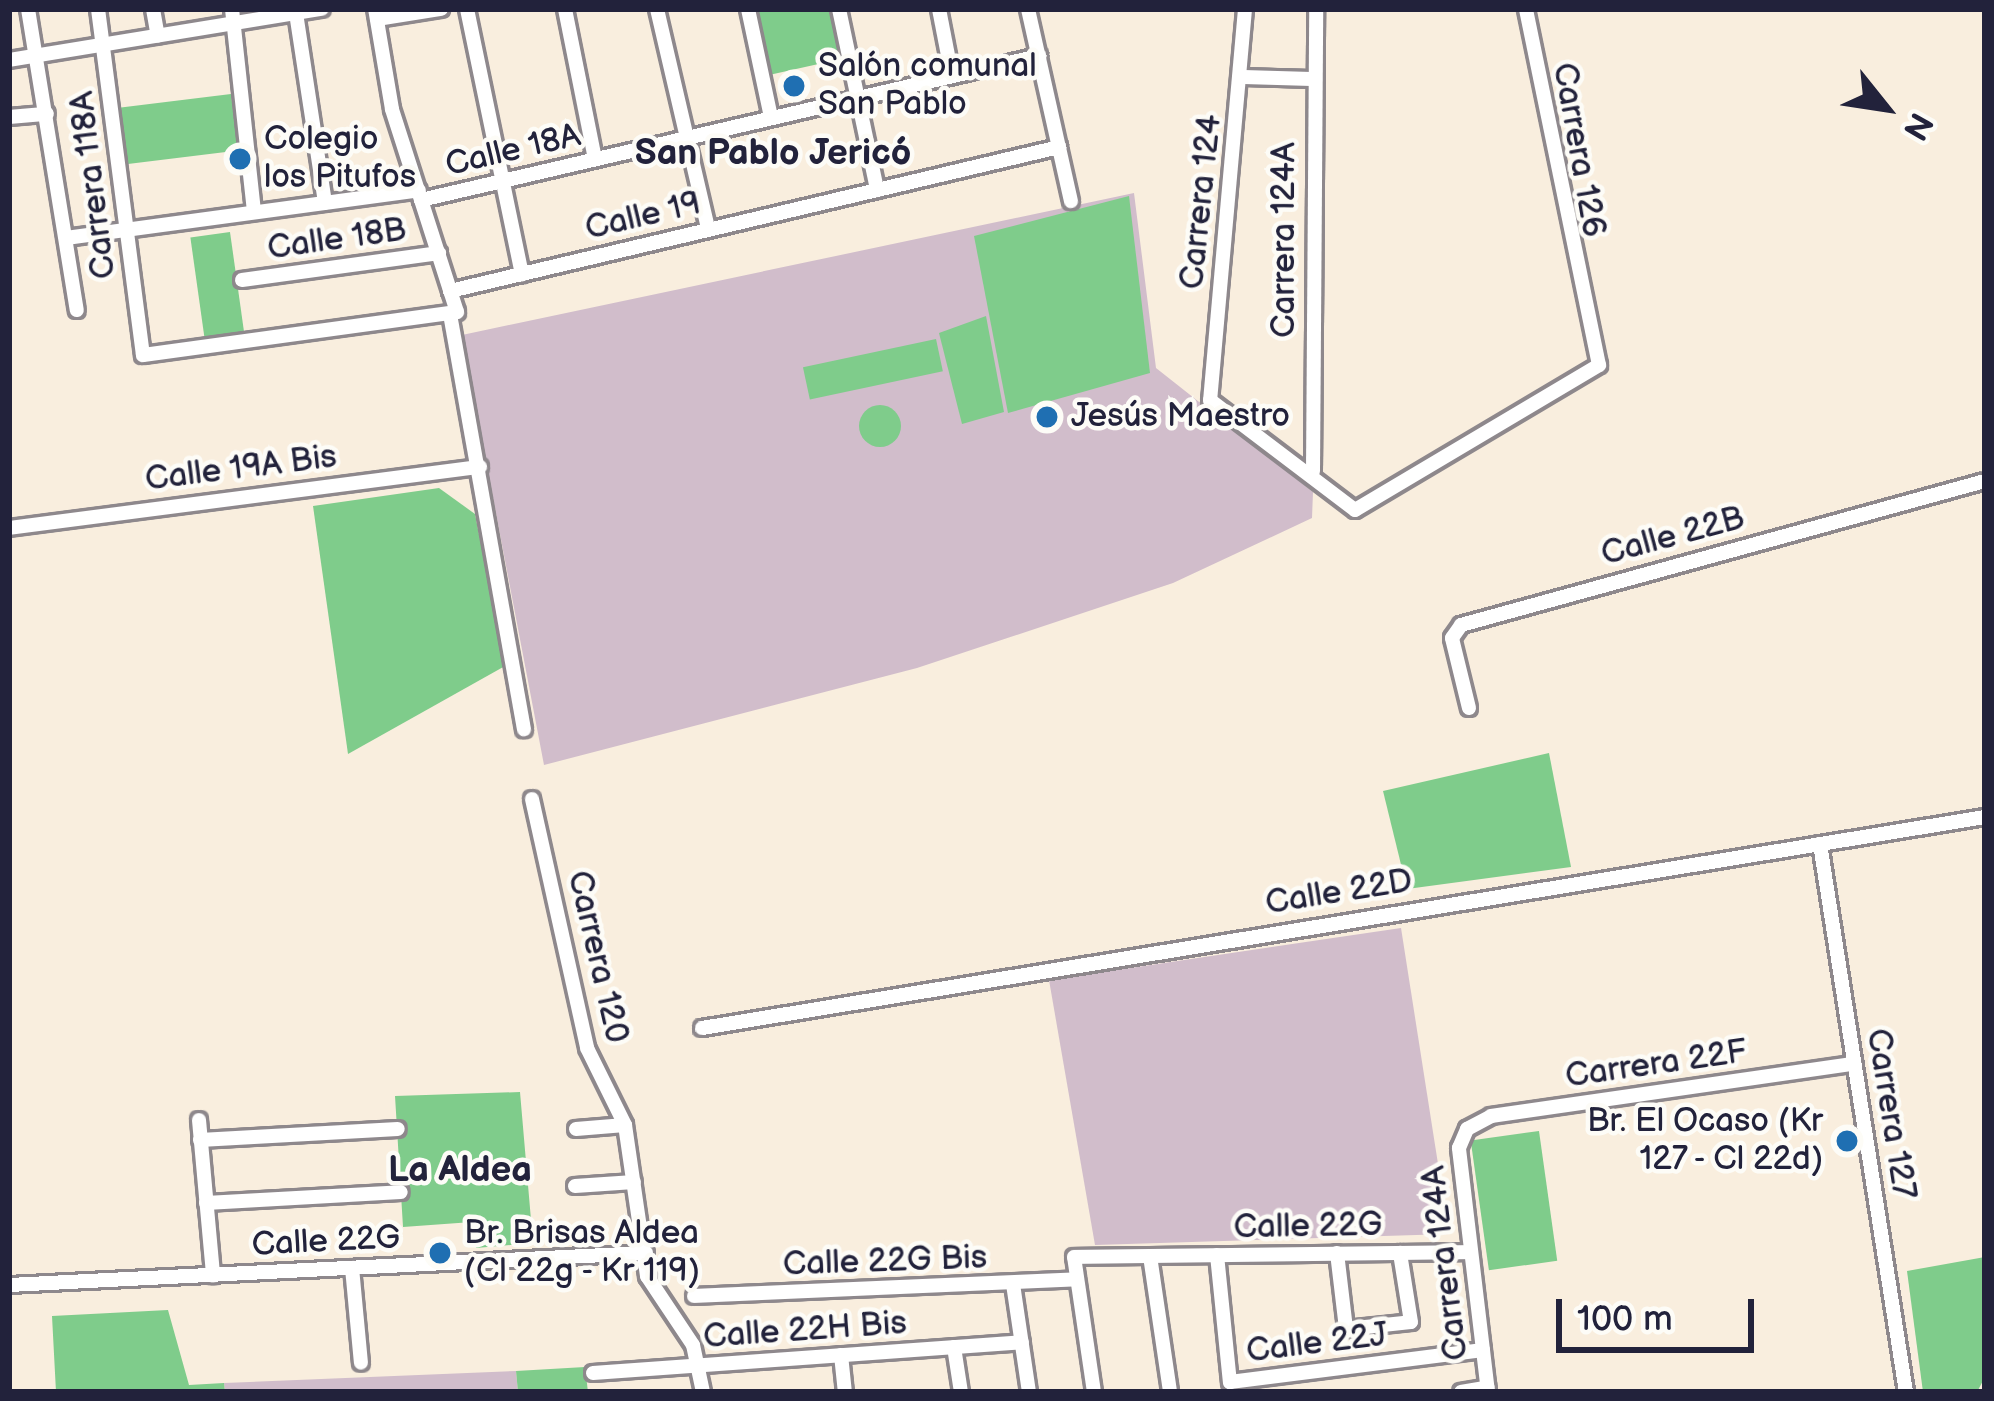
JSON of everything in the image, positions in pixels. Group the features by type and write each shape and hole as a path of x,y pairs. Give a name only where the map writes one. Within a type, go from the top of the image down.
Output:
{"street":[{"path":"28,9 77,310"},
{"name":"Carrera 118A","path":"98,9 142,354 454,313"},
{"path":"153,9 158,36"},
{"path":"9,60 158,36 233,16 322,9"},
{"path":"441,9 376,14 420,195 450,291 524,728"},
{"path":"467,9 522,274"},
{"path":"565,9 595,159"},
{"path":"657,9 708,229"},
{"path":"748,9 771,117"},
{"path":"839,9 877,190"},
{"path":"938,9 952,76"},
{"path":"1028,9 1071,201"},
{"name":"Carrera 124","path":"1246,9 1210,400 1313,471"},
{"name":"Carrera 124A","path":"1313,471 1316,9"},
{"name":"Carrera 126","path":"1313,471 1360,509 1592,373 1526,9"},
{"path":"288,12 325,203"},
{"path":"233,16 254,212"},
{"name":"Calle 18A","path":"66,238 420,195 686,139 1039,56"},
{"path":"1242,77 1313,80"},
{"path":"9,118 47,114"},
{"name":"Calle 19","path":"450,291 1059,147"},
{"name":"Calle 18B","path":"242,280 439,254"},
{"name":"Calle 19A Bis","path":"9,527 480,467"},
{"name":"Calle 22B","path":"1469,708 1452,638 1460,625 1985,481"},
{"name":"Carrera 120","path":"532,799 587,1048 626,1125 651,1289 699,1365 703,1392"},
{"name":"Calle 22D","path":"702,1028 1985,817"},
{"name":"Carrera 127","path":"1820,844 1906,1392"},
{"name":"Carrera 22F","path":"1468,1129 1491,1116 1855,1064"},
{"path":"199,1120 213,1275"},
{"path":"576,1129 626,1125"},
{"path":"200,1140 398,1129"},
{"name":"Carrera 124A","path":"1468,1129 1459,1148 1488,1389"},
{"path":"575,1186 634,1182"},
{"path":"206,1203 401,1192"},
{"path":"1336,1253 1346,1329 1411,1322 1400,1252"},
{"name":"Calle 22G","path":"1077,1279 1074,1257 1472,1252"},
{"name":"Calle 22G","path":"9,1286 646,1253"},
{"path":"1217,1255 1238,1385"},
{"path":"1150,1256 1170,1392"},
{"path":"352,1268 362,1363"},
{"path":"1077,1279 1094,1392"},
{"name":"Calle 22G Bis","path":"694,1296 1077,1279"},
{"path":"1013,1284 1028,1392"},
{"name":"Calle 22H Bis","path":"592,1373 1022,1342"},
{"path":"954,1347 962,1392"},
{"name":"Calle 22J","path":"1238,1385 1484,1350"},
{"path":"841,1355 844,1392"},
{"path":"1461,1392 1488,1389"}],"shaded area":[{"path":"1134,193 1156,368 1313,492 1312,518 1173,583 917,668 544,765 462,335"},
{"path":"1401,928 1449,1234 1095,1245 1049,980"},
{"path":"516,1371 518,1392 225,1392 224,1383"}],"green space":[{"path":"754,9 832,9 841,59 769,75"},
{"path":"231,94 238,151 122,165 115,108"},
{"path":"1129,196 1150,373 1008,413 974,236"},
{"path":"230,232 245,337 205,343 190,238"},
{"path":"986,316 1004,412 962,424 939,333"},
{"path":"936,339 943,371 810,400 803,367"},
{"path":"880,405 895,411 901,426 895,441 880,447 865,441 859,426 865,411"},
{"path":"439,488 475,514 505,666 348,754 313,506"},
{"path":"1549,753 1571,867 1407,889 1383,791"},
{"path":"520,1092 533,1243 476,1248 472,1222 403,1227 395,1096"},
{"path":"1539,1131 1557,1261 1489,1270 1471,1141"},
{"path":"1985,1257 1985,1377 1977,1392 1923,1392 1907,1271"},
{"path":"168,1310 189,1385 224,1383 225,1392 56,1392 52,1316"},
{"path":"585,1367 588,1392 518,1392 516,1371"}],"place":[{"name":"Salón comunal San Pablo","path":"794,86"},
{"name":"Colegio los Pitufos","path":"240,159"},
{"name":"Jesús Maestro","path":"1047,417"},
{"name":"Br. El Ocaso (Kr 127 - Cl 22d)","path":"1847,1141"},
{"name":"Br. Brisas Aldea (Cl 22g - Kr 119)","path":"440,1253"}],"district":[{"name":"San Pablo Jericó","path":"773,154"},
{"name":"La Aldea","path":"460,1171"}]}
